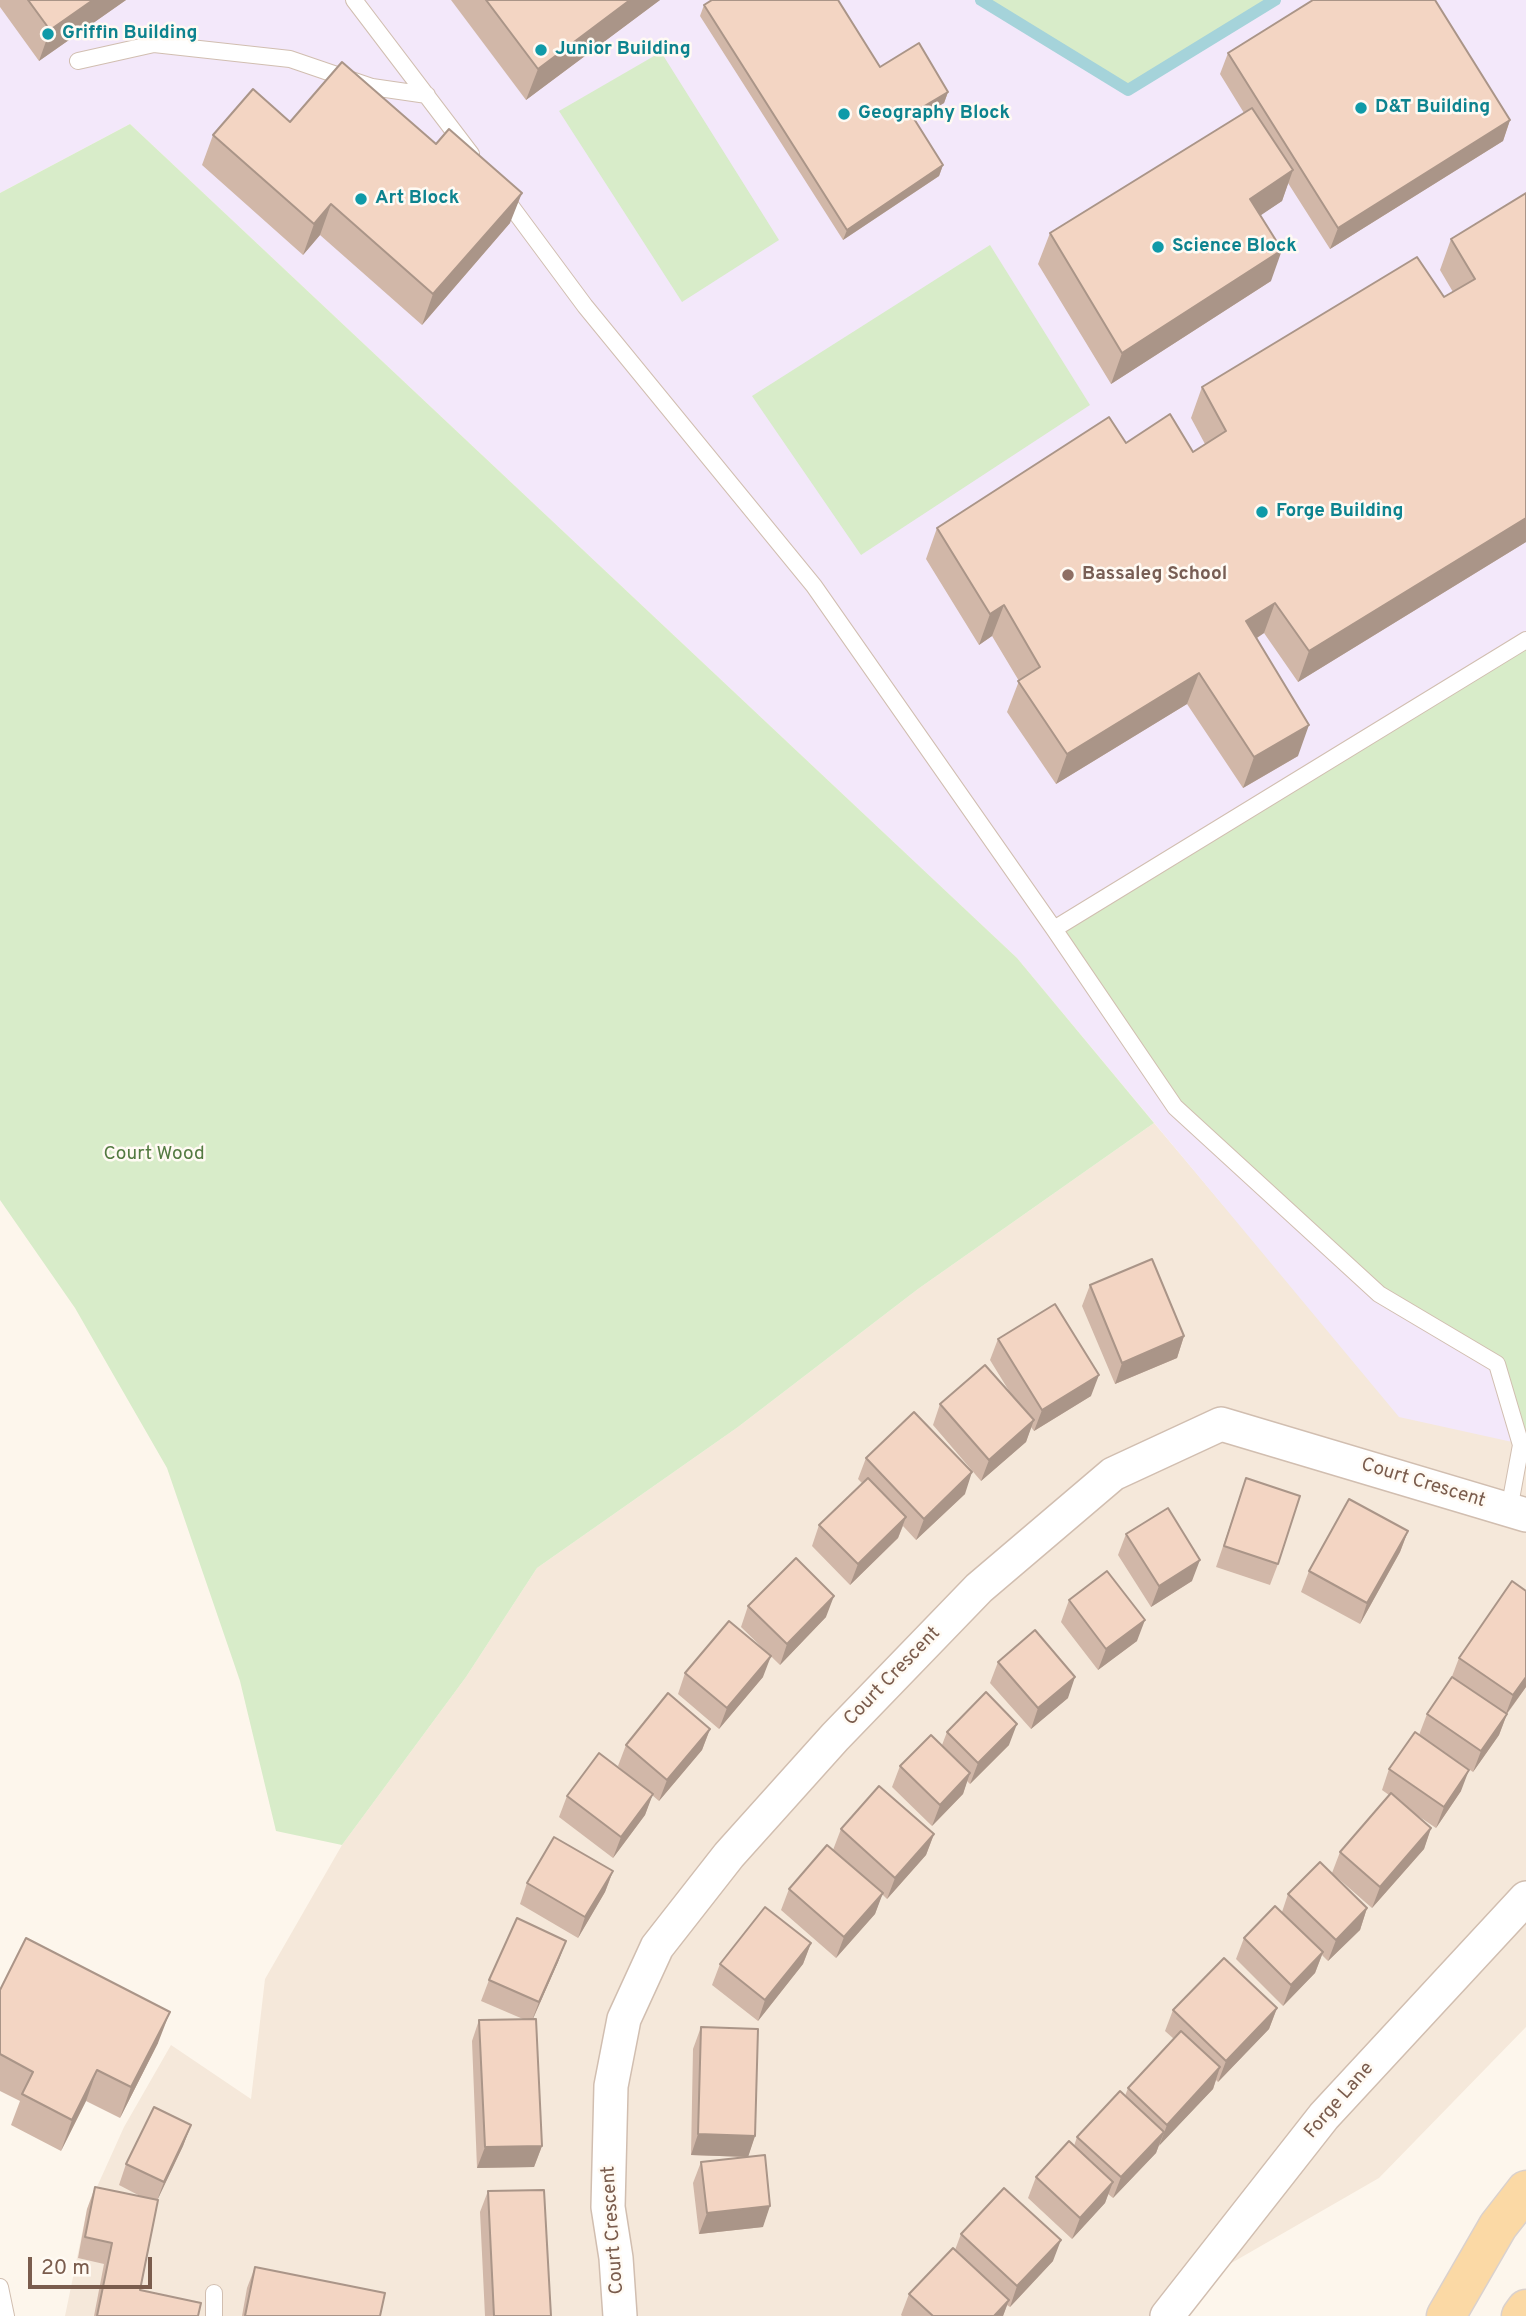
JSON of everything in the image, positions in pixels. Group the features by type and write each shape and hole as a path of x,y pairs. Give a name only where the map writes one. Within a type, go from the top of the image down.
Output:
{"main road":[{"path":"1446,2316 1497,2226 1526,2190"},
{"path":"1521,2316 1526,2309"}],"street":[{"name":"Court Crescent","path":"620,2316 616,2258 608,2207 611,2086 624,2019 657,1947 729,1855 826,1746 979,1588 1113,1474 1220,1424 1518,1512"},
{"name":"Forge Lane","path":"1167,2316 1324,2116 1526,1898"}],"lane":[{"path":"354,0 477,162"},
{"path":"78,61 154,44 290,60 372,87 427,95"},
{"path":"494,184 586,306 814,586 1175,1107 1379,1294 1497,1364 1521,1445 1518,1512"},
{"path":"1054,929 1526,640"},
{"path":"0,2287 6,2316"},
{"path":"214,2292 214,2316"}],"shaded area":[{"name":"Bassaleg School","path":"0,0 1526,0 1526,1445 1399,1417 1017,958 130,124 0,193"},
{"path":"1154,1123 1224,1206 1526,1445 1526,2027 1379,2178 1188,2288 1167,2316 65,2316 87,2209 124,2127 171,2045 251,2099 265,1979 342,1845 466,1677 537,1568 738,1427 918,1289"}],"green space":[{"path":"981,0 1274,0 1128,90"},
{"path":"661,52 779,240 682,302 559,111"},
{"name":"Court Wood","path":"130,124 1017,958 1154,1123 918,1289 738,1427 537,1568 466,1677 342,1845 276,1831 240,1681 167,1468 75,1308 0,1200 0,193"},
{"path":"990,245 1090,405 861,555 752,396"},
{"path":"1526,640 1526,1446 1497,1364 1379,1294 1175,1107 1054,929"}],"building":[{"path":"28,0 93,0 50,30"},
{"path":"486,0 630,0 538,69"},
{"name":"Geography Block","path":"712,0 838,0 880,67 919,43 948,92 911,114 943,165 847,230 704,5"},
{"name":"D&T Building","path":"1313,0 1435,0 1510,120 1338,228 1228,53"},
{"name":"Art Block","path":"342,62 436,144 449,129 522,193 433,294 331,204 314,224 213,135 253,89 290,122"},
{"name":"Science Block","path":"1252,108 1293,170 1250,199 1282,250 1122,353 1050,233"},
{"name":"Forge Building","path":"1526,193 1526,518 1309,651 1275,603 1246,621 1309,725 1254,757 1199,673 1067,754 1018,681 1040,667 1004,605 990,614 937,528 1109,417 1126,443 1170,414 1193,452 1226,431 1202,387 1417,257 1444,297 1475,279 1451,239"},
{"path":"1152,1259 1184,1336 1122,1363 1090,1285"},
{"path":"1055,1304 1099,1375 1042,1410 998,1339"},
{"path":"985,1365 1034,1420 989,1460 940,1404"},
{"path":"914,1412 972,1472 924,1519 866,1458"},
{"path":"868,1478 906,1517 858,1564 819,1525"},
{"path":"1246,1478 1300,1496 1278,1564 1224,1546"},
{"path":"1349,1499 1408,1531 1367,1603 1309,1571"},
{"path":"1168,1508 1200,1560 1159,1586 1126,1534"},
{"path":"796,1558 834,1596 787,1644 748,1606"},
{"path":"1107,1571 1145,1620 1106,1649 1069,1600"},
{"path":"1512,1581 1526,1591 1526,1677 1513,1695 1459,1658"},
{"path":"729,1621 771,1656 727,1708 685,1673"},
{"path":"1035,1630 1075,1677 1038,1708 998,1662"},
{"path":"1452,1677 1507,1714 1481,1751 1427,1714"},
{"path":"986,1692 1017,1724 978,1763 947,1732"},
{"path":"668,1693 710,1729 667,1780 626,1745"},
{"path":"1415,1732 1469,1770 1444,1807 1389,1769"},
{"path":"931,1735 970,1773 940,1805 900,1766"},
{"path":"599,1753 653,1794 621,1837 567,1796"},
{"path":"879,1786 934,1834 895,1878 841,1829"},
{"path":"1391,1793 1431,1828 1380,1887 1340,1852"},
{"path":"554,1837 613,1871 585,1917 527,1883"},
{"path":"827,1845 883,1893 844,1937 789,1889"},
{"path":"1320,1862 1367,1908 1336,1940 1288,1894"},
{"path":"1275,1906 1323,1952 1291,1985 1244,1938"},
{"path":"765,1907 811,1943 765,2000 720,1964"},
{"path":"517,1918 566,1941 539,2002 489,1980"},
{"path":"26,1938 170,2012 131,2087 97,2070 72,2120 22,2094 33,2072 0,2054 0,1990"},
{"path":"1224,1958 1277,2008 1226,2061 1173,2010"},
{"path":"536,2019 542,2146 485,2147 479,2020"},
{"path":"701,2027 758,2029 755,2136 698,2134"},
{"path":"1181,2031 1220,2067 1167,2125 1128,2088"},
{"path":"1120,2091 1164,2132 1121,2177 1077,2137"},
{"path":"154,2107 191,2125 164,2182 126,2164"},
{"path":"1069,2141 1113,2182 1080,2218 1036,2177"},
{"path":"765,2155 770,2206 707,2213 701,2162"},
{"path":"95,2187 158,2200 140,2290 201,2303 198,2316 97,2316 112,2243 85,2237"},
{"path":"1004,2188 1061,2240 1017,2286 961,2234"},
{"path":"544,2190 551,2316 494,2316 488,2191"},
{"path":"953,2248 1009,2300 994,2316 933,2316 909,2294"},
{"path":"255,2267 385,2293 380,2316 245,2316"}],"waterway":[{"path":"981,0 1128,90 1275,0"}],"place":[{"name":"Griffin Building","path":"48,34"},
{"name":"Junior Building","path":"541,50"},
{"name":"D&T Building","path":"1361,108"},
{"name":"Geography Block","path":"844,114"},
{"name":"Art Block","path":"361,199"},
{"name":"Science Block","path":"1158,247"},
{"name":"Forge Building","path":"1262,512"},
{"name":"Bassaleg School","path":"1068,575"}]}
